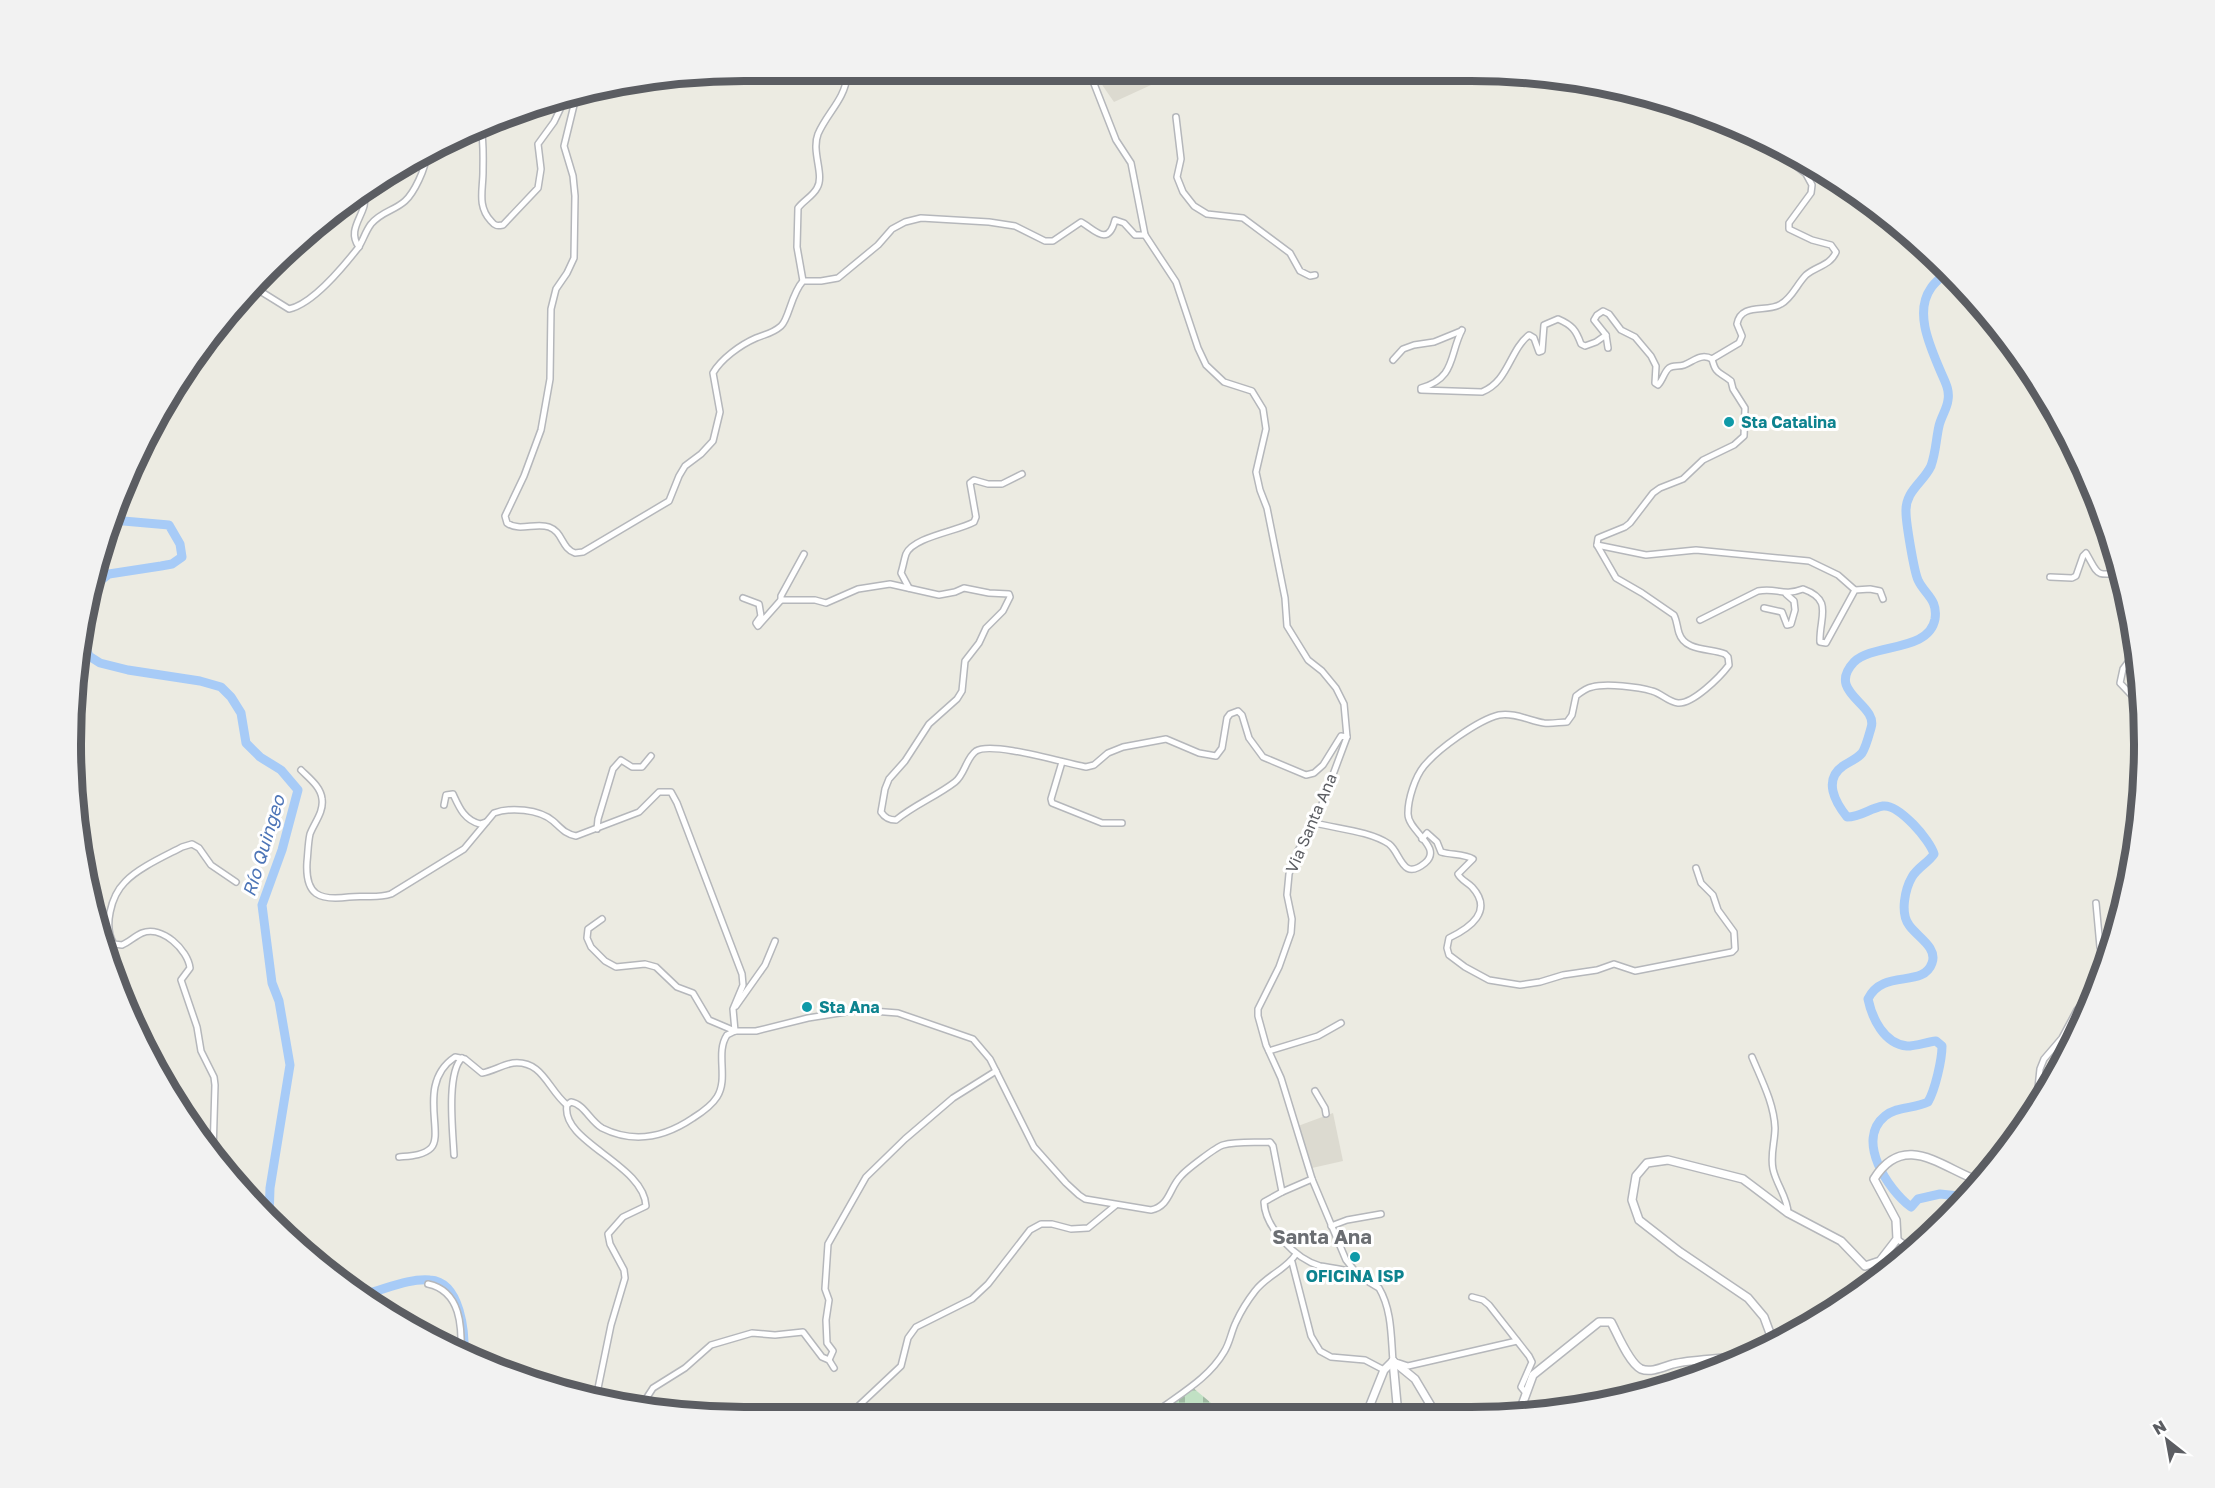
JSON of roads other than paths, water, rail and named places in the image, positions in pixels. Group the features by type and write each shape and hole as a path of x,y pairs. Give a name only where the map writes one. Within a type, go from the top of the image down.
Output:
{"street":[{"path":"804,281 797,247 798,208 816,190 819,183 815,152 816,140 819,131 840,100 846,81"},
{"name":"Via Santa Ana","path":"1093,81 1116,140 1131,164 1145,235 1176,282 1206,365 1224,382 1252,391 1263,409 1266,429 1256,472 1260,490 1268,508 1285,598 1287,626 1308,660 1322,671 1342,698 1347,737 1315,823 1297,852 1287,883 1292,918 1289,944 1258,1009 1259,1024 1281,1078 1312,1179 1349,1267 1382,1292 1388,1312 1393,1361"},
{"path":"574,104 564,146 573,176 575,196 574,258 556,289 551,309 550,379 541,430 524,476 505,516 510,526 548,526 558,531 564,546 575,553 583,552 669,501 685,466 713,441 720,412 712,373 718,364 746,343 757,337 771,334 784,324 798,286 804,281 838,278 878,245 892,229 905,222 921,218 989,222 1015,226 1045,241 1053,241 1061,238 1081,222 1096,234 1104,236 1110,232 1115,220 1124,223 1135,235 1145,235"},
{"path":"481,135 483,210 495,225 499,226 503,225 538,188 541,169 538,144 554,122 561,107"},
{"path":"1176,117 1180,159 1177,177 1183,192 1194,206 1207,214 1243,218 1290,253 1300,271 1310,276 1315,275"},
{"path":"260,291 284,307 294,308 323,287 359,247 365,233 377,218 406,200 426,167 426,162"},
{"path":"1712,359 1742,339 1737,324 1740,316 1750,310 1781,304 1808,273 1825,264 1835,255 1835,250 1831,245 1812,240 1789,229 1789,223 1811,193 1812,185 1799,168"},
{"path":"359,247 355,231 365,201"},
{"path":"1608,348 1606,335 1594,320 1603,311 1609,314 1620,330 1635,337 1651,356 1656,366 1656,385 1671,367 1686,364 1698,357 1707,356 1712,359"},
{"path":"1393,360 1403,349 1434,342 1462,330 1453,361 1433,384 1421,390 1482,392 1490,389 1500,380 1523,340 1529,335 1534,338 1539,352 1542,351 1544,325 1558,319 1570,324 1577,332 1581,344 1585,346 1606,335"},
{"path":"1315,823 1382,840 1392,847 1406,868 1414,869 1430,858 1430,847 1411,826 1408,812 1416,782 1424,766 1462,733 1500,715 1547,724 1567,722 1572,715 1576,696 1594,686 1609,685 1654,691 1678,703 1690,701 1729,665 1725,654 1696,648 1684,641 1679,634 1674,615 1616,578 1597,545 1598,538 1630,523 1653,493 1683,479 1703,460 1734,445 1744,436 1745,408 1733,389 1731,381 1713,368 1712,359"},
{"path":"910,589 901,573 906,553 939,534 974,522 976,517 970,483 974,480 988,484 1002,484 1022,474"},
{"path":"1597,545 1646,555 1696,550 1809,561 1838,575 1855,590 1880,591 1883,599"},
{"path":"2050,578 2076,576 2086,553 2093,569 2104,575 2112,574"},
{"path":"743,598 759,604 761,616 756,623 758,626 781,600 804,554"},
{"path":"781,600 815,600 826,603 858,590 890,584 939,595 964,588 988,593 1007,593 1010,597 1003,611 986,628 979,643 965,661 963,691 929,724 905,761 889,779 881,812 884,817 896,820 952,784 964,771 974,752 981,749 1002,748 1086,767 1094,765 1108,753 1123,747 1166,739 1199,753 1216,756 1222,748 1227,718 1238,711 1242,715 1250,738 1263,758 1306,776 1314,773 1323,765 1341,736 1347,737"},
{"path":"1700,620 1758,591 1767,589 1786,594 1794,601 1795,610 1791,624 1787,625 1782,612 1764,608"},
{"path":"1786,594 1803,589 1819,597 1823,604 1819,630 1820,642 1823,644 1826,643 1855,590"},
{"path":"2129,662 2120,676 2120,683 2132,696"},
{"path":"597,829 613,769 621,760 632,767 642,767 651,756"},
{"path":"1062,762 1051,799 1052,803 1101,823 1122,823"},
{"path":"301,770 316,786 322,798 321,810 310,834 307,870 307,882 314,893 320,897 379,898 391,894 464,849 494,813 534,811 548,817 570,835 576,836 639,812 659,792 667,791 674,796 742,974 743,985 733,1009 735,1031"},
{"path":"444,804 446,795 453,794 459,809 468,819 480,824 487,821"},
{"path":"1422,839 1427,833 1437,842 1441,852 1453,856 1468,856 1473,859 1458,874 1473,889 1481,905 1479,914 1467,927 1449,938 1447,948 1449,955 1489,980 1520,985 1597,970 1614,964 1635,971 1732,952 1735,949 1734,932 1718,910 1713,895 1701,883 1695,868"},
{"path":"108,930 110,912 124,882 182,847 192,844 199,848 211,865 236,882"},
{"path":"2096,903 2101,950"},
{"path":"602,919 588,928 587,938 591,947 605,961 616,967 645,964 656,967 677,987 693,993 709,1020 735,1031 756,1032 808,1018 850,1011 888,1012 973,1038 990,1059 1026,1135 1066,1183 1078,1195 1086,1199 1151,1210 1159,1208 1167,1200 1180,1176 1221,1145 1239,1143 1270,1142 1273,1146 1282,1192"},
{"path":"110,937 114,944 122,945 142,933 155,932 167,936 189,962 190,968 181,980 197,1027 201,1051 214,1077 213,1141"},
{"path":"733,1009 765,965 775,941"},
{"path":"2038,1087 2040,1069 2044,1059 2062,1038 2080,1006"},
{"path":"1269,1051 1318,1036 1341,1023"},
{"path":"567,1105 571,1102 575,1103 602,1128 630,1137 651,1137 682,1125 716,1099 722,1081 723,1041 727,1035 735,1031"},
{"path":"399,1157 422,1153 431,1148 435,1140 433,1100 441,1069 455,1057 470,1062 482,1073 510,1064 531,1065 540,1071 567,1105 568,1119 578,1133 621,1167 641,1188 646,1197 646,1206 623,1216 608,1234 610,1244 624,1270 625,1278 611,1325 598,1390"},
{"path":"1752,1057 1770,1101 1775,1129 1772,1149 1773,1171 1784,1197 1788,1214"},
{"path":"454,1155 451,1098 456,1064 462,1058"},
{"path":"829,1360 833,1351 826,1343 829,1300 825,1289 828,1244 866,1177 905,1139 953,1098 996,1071"},
{"path":"1315,1091 1326,1114"},
{"path":"1771,1335 1764,1317 1748,1298 1680,1252 1639,1220 1632,1200 1636,1176 1647,1163 1668,1160 1743,1179 1788,1214 1841,1241 1865,1266 1880,1261 1897,1239 1896,1220 1874,1179 1885,1166 1903,1154 1929,1157 1972,1178"},
{"path":"1312,1179 1264,1202 1266,1212 1281,1238 1296,1254 1319,1265 1348,1270 1359,1276"},
{"path":"857,1407 901,1366 909,1338 916,1327 972,1299 988,1284 1030,1230 1041,1224 1088,1228 1116,1205"},
{"path":"1331,1226 1381,1214"},
{"path":"1897,1239 1904,1245"},
{"path":"1162,1407 1196,1383 1224,1353 1235,1324 1256,1290 1273,1274 1292,1262 1296,1254"},
{"path":"1292,1262 1311,1336 1320,1351 1331,1358 1365,1360 1384,1370"},
{"path":"428,1284 438,1286 449,1296 458,1310 462,1344"},
{"path":"1472,1297 1483,1300 1489,1305 1532,1362 1521,1387 1525,1392"},
{"path":"1521,1405 1533,1375 1599,1322 1611,1322 1631,1359 1640,1368 1646,1370 1726,1357"},
{"path":"646,1399 653,1388 685,1368 711,1345 752,1333 775,1335 803,1332 822,1357 829,1360 834,1368"},
{"path":"1393,1361 1408,1366 1517,1341"},
{"path":"1369,1407 1384,1370 1393,1361"},
{"path":"1393,1361 1397,1407"},
{"path":"1393,1361 1415,1379 1432,1407"}],"waterway":[{"path":"1942,277 1926,297 1924,318 1928,340 1947,388 1948,400 1939,426 1931,466 1911,493 1906,505 1907,526 1916,575 1933,602 1935,619 1931,630 1923,637 1863,656 1854,662 1847,673 1846,682 1849,690 1868,712 1871,728 1862,753 1837,772 1832,784 1838,805 1847,817 1857,816 1878,807 1890,807 1913,824 1927,840 1934,854 1912,877 1907,888 1904,908 1909,925 1932,952 1932,963 1927,971 1920,975 1883,984 1868,999 1880,1029 1892,1040 1907,1046 1936,1041 1942,1046 1939,1067 1928,1102 1900,1109 1885,1116 1877,1126 1873,1138 1874,1151 1885,1177 1893,1189 1911,1207 1918,1199 1940,1194 1956,1196"},
{"name":"Río Quingeo","path":"102,579 109,574 172,564 182,557 180,544 169,525 120,521"},
{"name":"Río Quingeo","path":"88,653 100,663 221,687 231,697 241,713 246,743 260,757 281,770 298,790 282,850 262,905 272,983 279,1001 290,1065 270,1188 269,1207"},
{"name":"Río Quingeo","path":"372,1292 414,1281 430,1280 440,1283 449,1289 455,1299 462,1322 463,1345"}],"place":[{"name":"Sta Catalina","path":"1729,422"},
{"name":"Sta Ana","path":"807,1007"},
{"name":"OFICINA ISP","path":"1355,1257"}],"district":[{"name":"Santa Ana","path":"1322,1237"}]}
